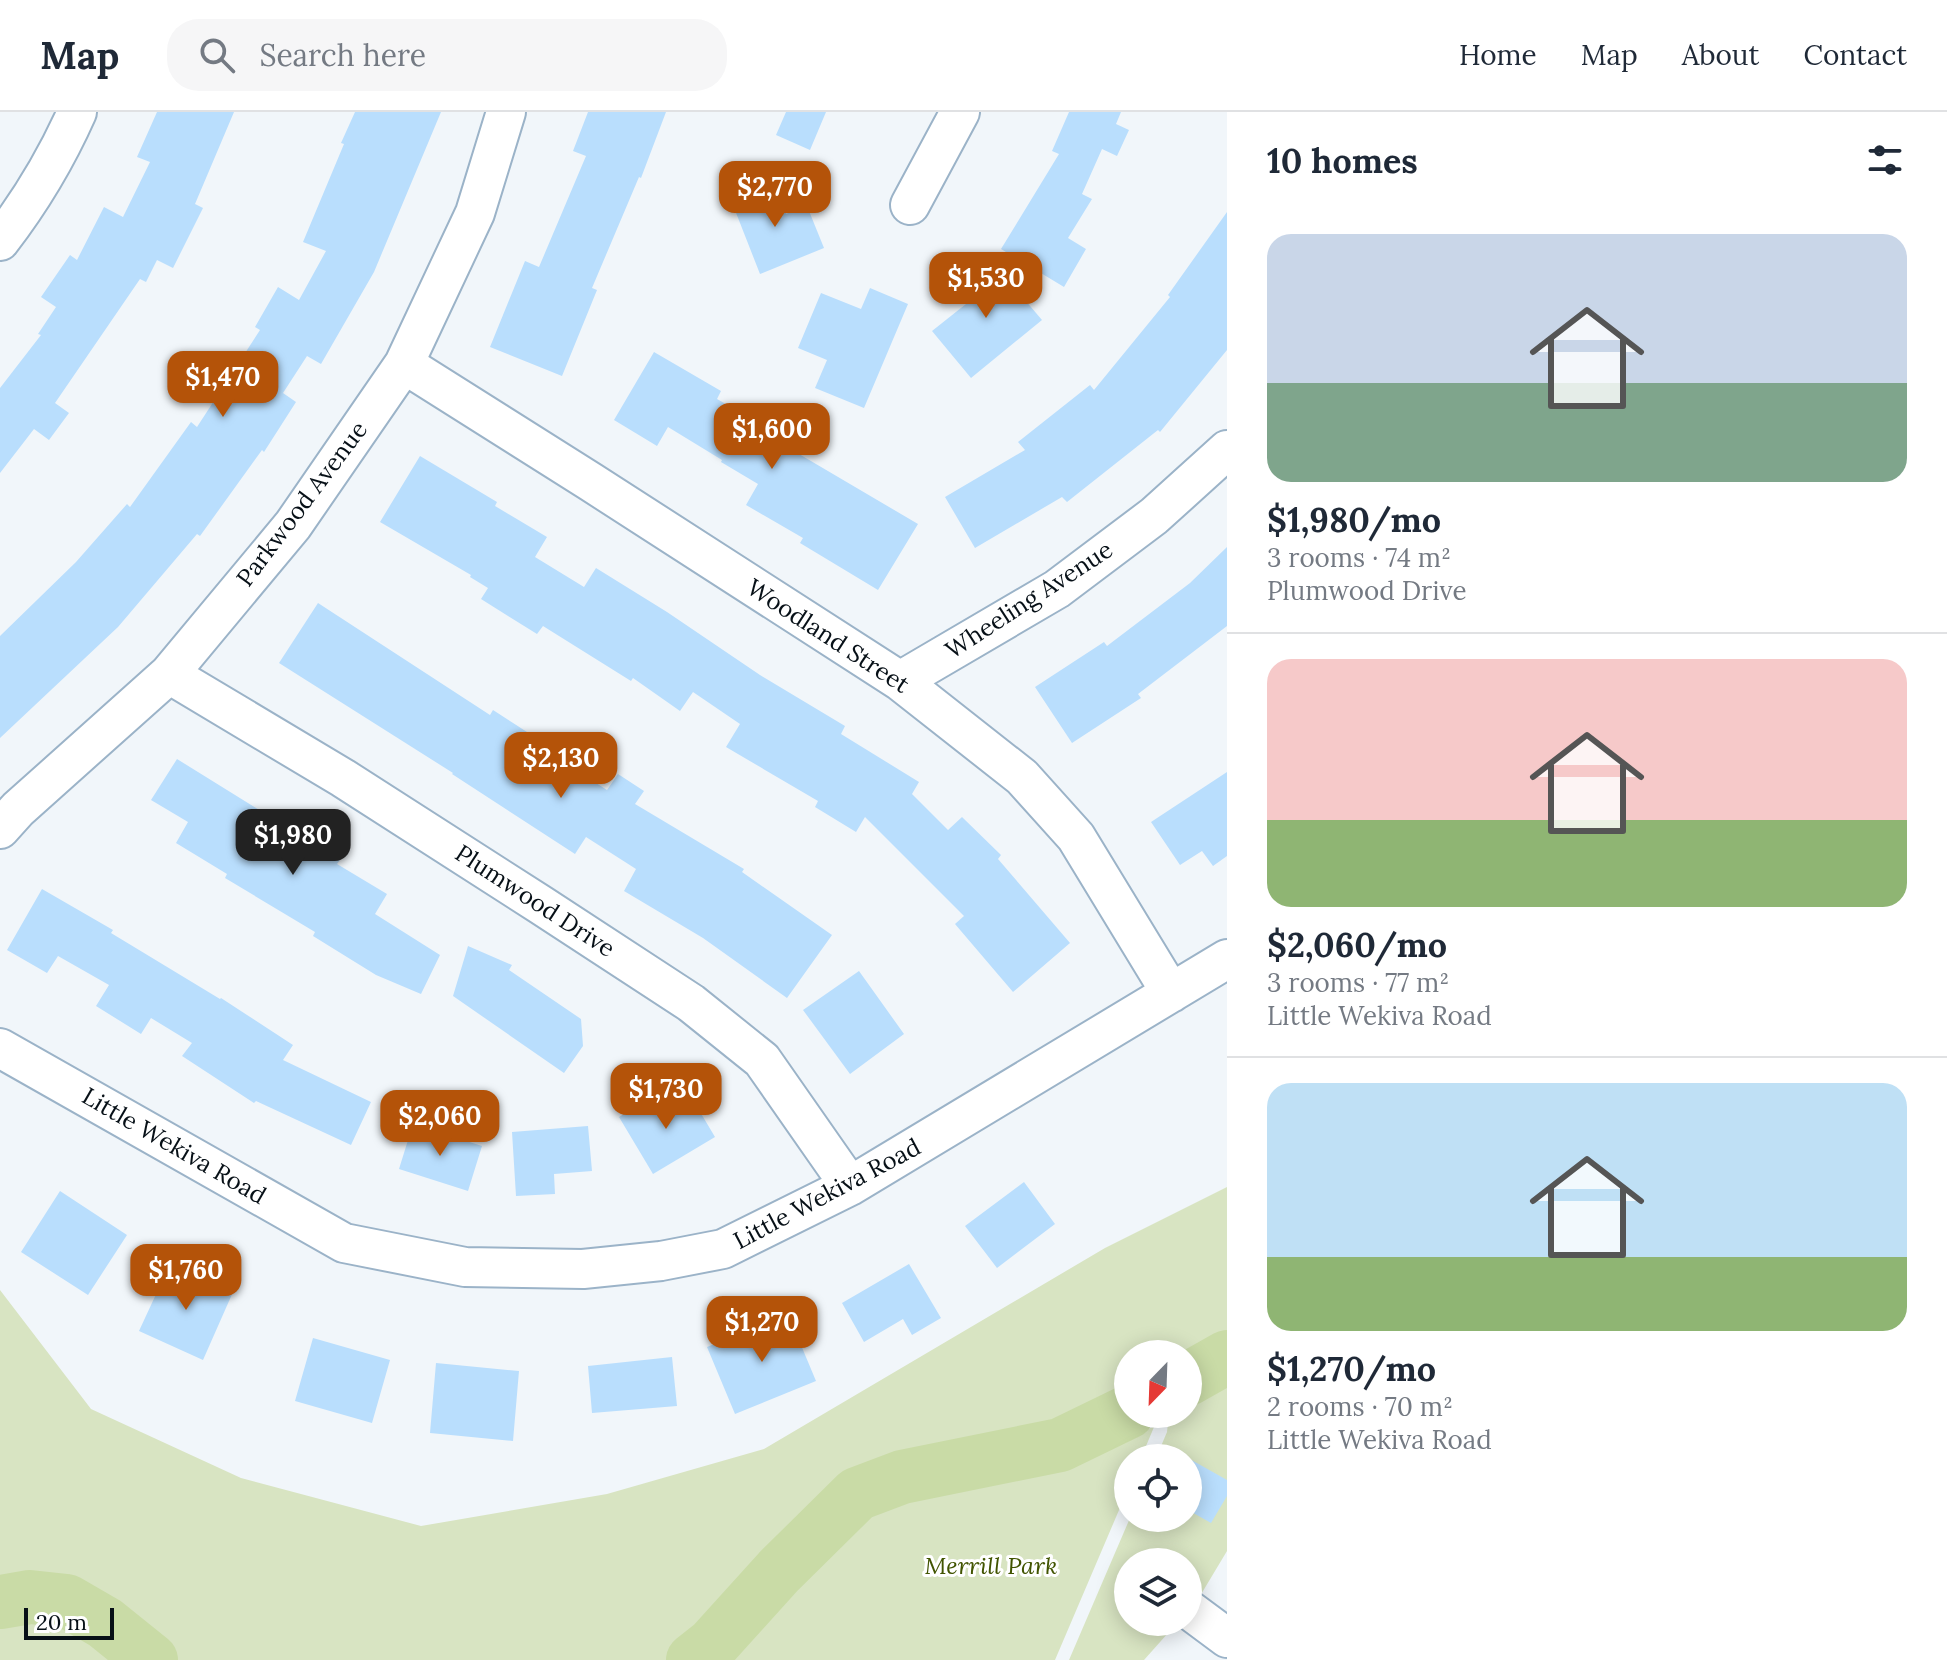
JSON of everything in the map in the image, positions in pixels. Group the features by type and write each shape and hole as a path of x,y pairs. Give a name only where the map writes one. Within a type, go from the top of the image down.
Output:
{"street":[{"path":"0,241 19,215 77,112"},
{"name":"Parkwood Avenue","path":"0,829 18,809 169,674 293,525 404,364 475,213 506,112"},
{"path":"910,205 960,112"},
{"name":"Woodland Street","path":"404,364 900,681 1022,777 1076,837 1171,993"},
{"name":"Wheeling Avenue","path":"900,681 1057,589 1154,516 1227,450"},
{"name":"Plumwood Drive","path":"169,674 343,778 691,1003 762,1060 850,1186"},
{"name":"Little Wekiva Road","path":"0,1048 344,1243 465,1267 583,1269 661,1261 723,1249 850,1186 1227,959"},
{"path":"1202,1619 1227,1638"}],"green space":[{"path":"1227,1187 1227,1551 1202,1593 1202,1548 1117,1548 1124,1532 1202,1532 1202,1444 1162,1444 1167,1428 1202,1428 1202,1340 1114,1340 1114,1423 862,1490 686,1660 166,1660 158,1650 74,1592 0,1589 0,1290 91,1409 241,1478 421,1526 607,1494 764,1449 1105,1248"},
{"name":"Merrill Park","path":"1154,1428 1147,1444 1114,1444 1114,1522 1055,1660 705,1660 868,1503"},
{"path":"1114,1555 1114,1636 1165,1636 1144,1660 1069,1660"},
{"path":"0,1604 67,1605 147,1660 0,1660"}],"building":[{"path":"157,112 234,112 195,204 203,208 173,268 157,260 146,282 140,279 55,403 69,413 49,440 34,429 0,473 0,388 41,335 38,334 56,307 41,297 70,255 77,260 104,207 123,217 150,162 137,157"},
{"path":"355,112 441,112 374,272 321,364 307,356 283,393 296,402 264,452 262,450 200,536 197,534 118,627 0,738 0,636 76,562 127,504 130,507 191,422 197,427 260,330 255,327 278,287 299,300 326,251 303,242"},
{"path":"588,112 666,112 641,178 592,288 597,290 562,376 490,347 525,261 539,267 586,156 573,151"},
{"path":"786,112 826,112 810,150 776,135"},
{"path":"1069,112 1121,112 1116,124 1129,130 1117,156 1102,149 1082,194 1092,199 1068,238 1086,249 1064,287 1001,249 1059,154 1052,151"},
{"path":"773,183 786,214 807,206 824,248 760,274 731,200"},
{"path":"1227,212 1227,350 1160,432 1158,430 1067,502 1062,497 975,548 945,497 1025,450 1018,442 1090,385 1094,390 1170,297 1168,295"},
{"path":"991,260 1042,320 971,378 932,331 966,304 954,290"},
{"path":"870,288 908,304 864,408 815,388 827,360 798,348 821,293 861,309"},
{"path":"654,352 721,391 717,399 765,426 773,413 810,434 799,454 918,524 878,590 800,543 803,538 746,505 758,484 722,460 668,427 657,446 614,420"},
{"path":"420,456 497,502 495,506 547,537 535,557 584,587 596,568 760,675 845,726 841,734 919,782 912,794 948,830 962,817 1001,855 998,859 1070,943 1013,992 955,924 964,916 865,817 856,832 815,807 818,801 726,747 740,724 693,692 680,711 633,678 631,681 543,626 537,634 481,599 488,588 471,575 380,522"},
{"path":"1227,547 1227,626 1138,694 1141,698 1072,743 1035,687 1104,642 1107,646 1190,583"},
{"path":"318,603 490,715 493,710 569,759 566,764 607,790 618,774 644,791 635,804 744,869 742,872 832,935 787,998 703,938 624,891 636,869 586,837 575,854 279,663"},
{"path":"177,759 340,860 337,864 387,894 375,914 440,955 421,994 376,975 176,843 188,822 151,800"},
{"path":"1227,772 1227,856 1213,866 1202,851 1180,865 1151,822"},
{"path":"42,889 113,930 111,933 293,1045 283,1060 371,1102 351,1145 256,1101 254,1103 182,1056 192,1043 151,1018 141,1034 96,1006 109,985 58,956 47,973 7,950"},
{"path":"468,946 512,965 509,970 581,1019 583,1046 564,1073 453,996"},
{"path":"859,971 904,1034 850,1074 803,1010"},
{"path":"690,1095 715,1137 653,1174 619,1117 653,1096 662,1112"},
{"path":"413,1124 482,1146 468,1191 399,1169"},
{"path":"588,1126 592,1171 554,1174 555,1194 516,1196 512,1132"},
{"path":"1024,1182 1055,1224 997,1268 965,1226"},
{"path":"60,1191 127,1235 88,1295 21,1252"},
{"path":"170,1264 233,1292 203,1360 139,1331"},
{"path":"909,1264 941,1318 912,1335 903,1319 864,1342 842,1303"},
{"path":"788,1314 816,1381 735,1414 707,1347"},
{"path":"313,1338 390,1360 372,1423 295,1401"},
{"path":"672,1357 677,1406 592,1413 588,1366"},
{"path":"436,1363 519,1371 513,1441 430,1433"},
{"path":"1202,1466 1227,1480 1227,1496 1211,1523 1202,1518"}],"waterway":[{"path":"1202,1371 1227,1357"},
{"path":"693,1660 712,1645 779,1571 857,1494 902,1477 1060,1445 1114,1419"},
{"path":"0,1602 30,1597 67,1601 105,1623 151,1660"}]}
